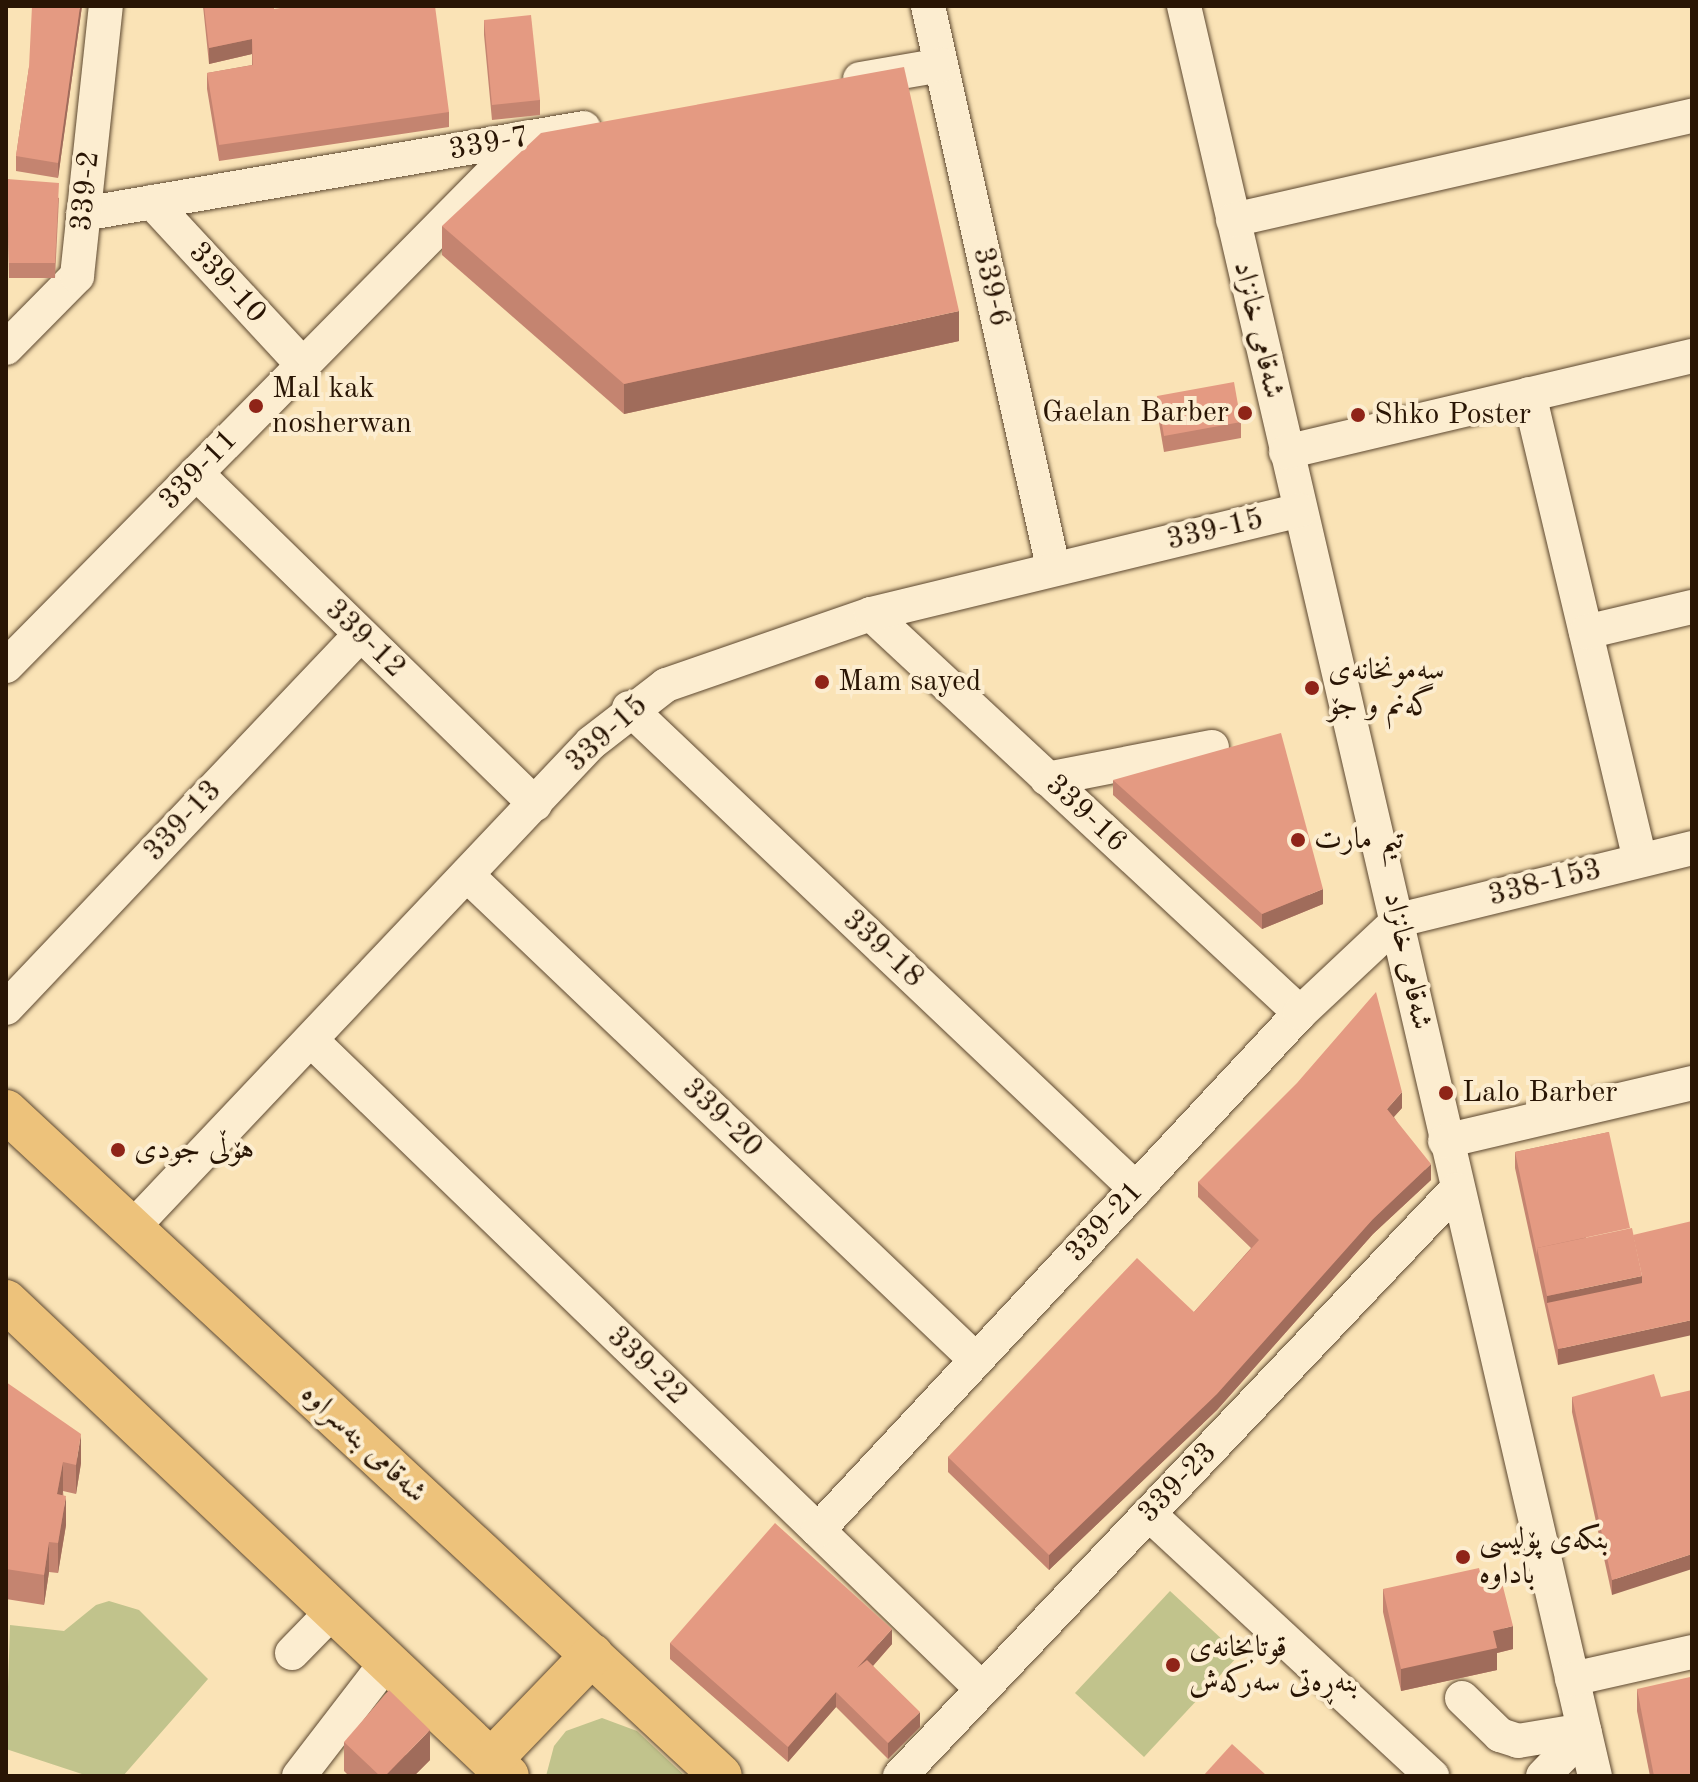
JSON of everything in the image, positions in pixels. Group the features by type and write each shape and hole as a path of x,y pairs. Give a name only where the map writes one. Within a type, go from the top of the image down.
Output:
{"main road":[{"name":"شەقامی بنەسراوە","path":"6,1111 721,1776"},
{"path":"6,1301 499,1768 592,1655"}],"street":[{"name":"339-2","path":"6,348 77,276 106,6"},
{"name":"339-6","path":"928,6 1053,567"},
{"name":"شەقامی خانزاد","path":"1184,6 1286,452 1399,920 1456,1190 1595,1776"},
{"path":"834,84 941,65"},
{"path":"1233,220 1692,116"},
{"name":"339-7","path":"83,214 619,122"},
{"name":"339-11","path":"6,666 527,138"},
{"name":"339-10","path":"152,202 302,364"},
{"path":"1286,452 1692,356"},
{"path":"1529,394 1640,860"},
{"name":"339-12","path":"196,473 535,804"},
{"name":"339-15","path":"131,1229 629,708 666,685 871,614 1053,567 1300,510"},
{"path":"1586,632 1692,607"},
{"name":"339-16","path":"871,614 1300,1013"},
{"name":"339-13","path":"6,1008 360,635"},
{"name":"339-18","path":"629,708 1136,1189"},
{"path":"1047,779 1212,747"},
{"name":"338-153","path":"1399,920 1692,848"},
{"name":"339-20","path":"468,876 976,1360"},
{"name":"339-21","path":"818,1530 1300,1013 1399,920"},
{"name":"339-22","path":"313,1042 982,1689"},
{"path":"1445,1141 1691,1089"},
{"name":"339-23","path":"900,1776 1456,1190"},
{"path":"1149,1514 1432,1776"},
{"path":"292,1653 332,1612"},
{"path":"1572,1679 1692,1652"},
{"path":"299,1776 386,1663"},
{"path":"1462,1698 1500,1735 1518,1741 1584,1731"},
{"path":"1543,1776 1584,1731"}],"green space":[{"path":"1170,1591 1239,1655 1144,1757 1075,1693"},
{"path":"109,1601 139,1610 208,1679 123,1776 88,1776 6,1749 10,1625 64,1631 96,1605"},
{"path":"602,1718 637,1731 685,1776 546,1776 554,1746 566,1731"}],"building":[{"path":"32,6 80,6 58,163 16,156 29,67"},
{"path":"204,6 274,6 274,9 294,6 435,6 449,112 219,145 207,73 253,65 252,39 209,48"},
{"path":"531,15 540,100 492,105 484,20"},
{"path":"904,67 959,311 624,384 442,226 541,133"},
{"path":"7,179 59,183 55,263 9,263"},
{"path":"1234,382 1241,422 1164,436 1157,396"},
{"path":"1281,733 1323,889 1262,914 1113,780"},
{"path":"1376,992 1402,1092 1387,1109 1431,1164 1373,1219 1217,1394 1049,1555 948,1457 1137,1258 1194,1312 1259,1240 1198,1182 1297,1083"},
{"path":"1609,1132 1630,1228 1537,1248 1537,1255 1515,1152"},
{"path":"1692,1221 1692,1320 1558,1349 1547,1303 1642,1283 1633,1235"},
{"path":"1632,1228 1642,1276 1547,1296 1537,1248"},
{"path":"1654,1374 1661,1397 1692,1390 1692,1554 1612,1580 1572,1397"},
{"path":"6,1382 81,1434 76,1465 63,1462 57,1494 66,1496 58,1543 49,1542 44,1575 6,1569"},
{"path":"775,1523 892,1629 857,1668 867,1660 920,1712 888,1743 836,1692 788,1747 670,1643"},
{"path":"1479,1568 1483,1584 1501,1579 1513,1626 1493,1631 1497,1648 1401,1669 1383,1589"},
{"path":"1690,1677 1692,1776 1654,1776 1637,1689"},
{"path":"389,1690 430,1730 385,1776 380,1776 344,1742"},
{"path":"1232,1744 1266,1775 1203,1776"}],"place":[{"name":"Mal kak nosherwan","path":"256,406"},
{"name":"Gaelan Barber","path":"1245,413"},
{"name":"Shko Poster","path":"1358,415"},
{"name":"Mam sayed","path":"822,682"},
{"name":"سەمونخانەی گەنم و جۆ","path":"1312,688"},
{"name":"تيم مارت","path":"1298,840"},
{"name":"Lalo Barber","path":"1446,1093"},
{"name":"هۆڵی جودی","path":"118,1150"},
{"name":"بنکەی پۆلیسی باداوە","path":"1463,1557"},
{"name":"قوتابخانەی بنەڕەتی سەرکەش","path":"1173,1665"}]}
